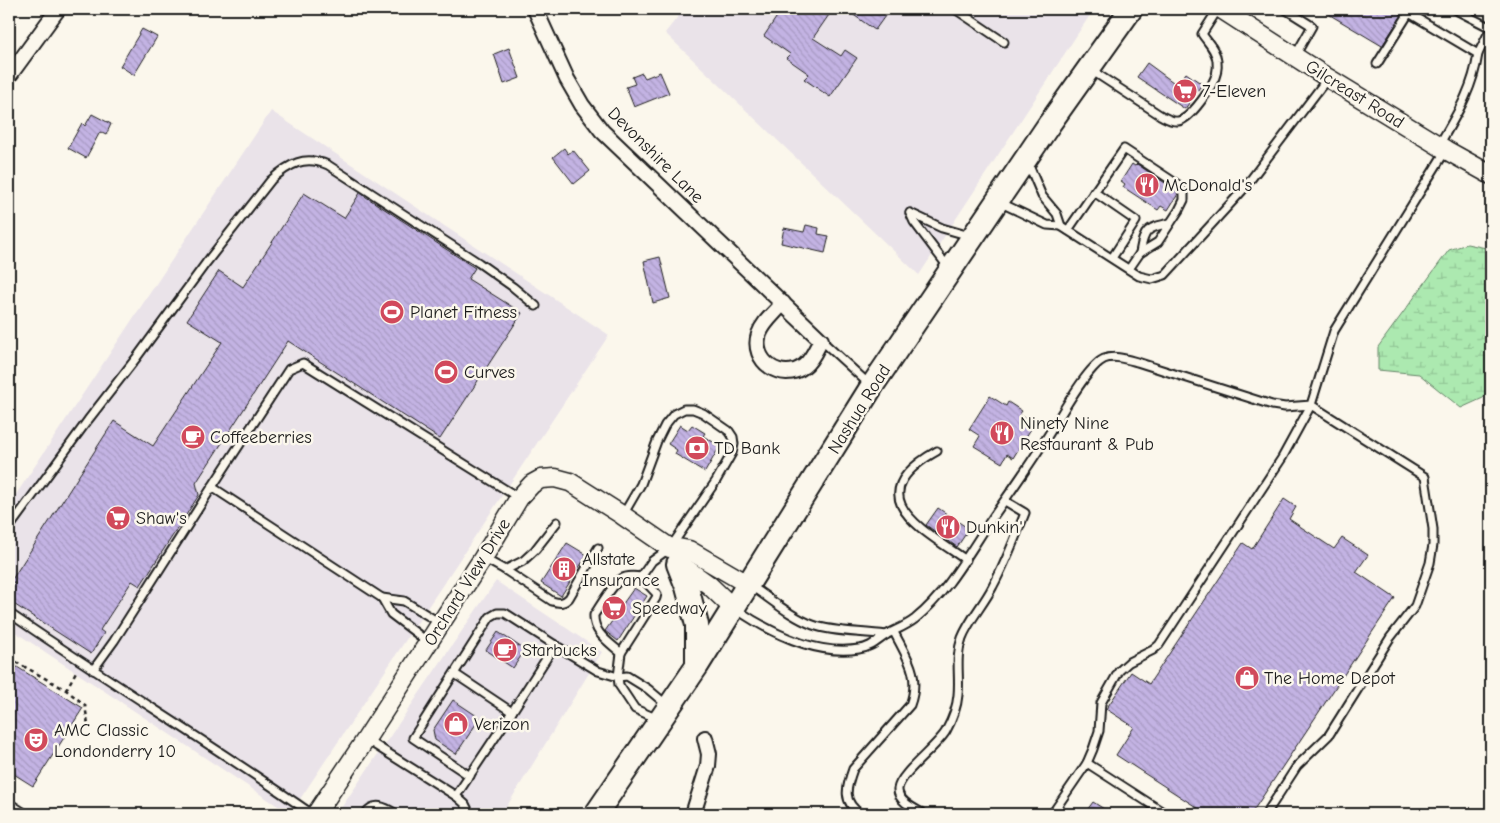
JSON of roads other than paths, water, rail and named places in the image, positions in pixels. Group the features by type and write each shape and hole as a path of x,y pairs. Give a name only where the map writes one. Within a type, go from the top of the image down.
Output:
{"main road":[{"name":"Nashua Road","path":"596,814 697,666 872,386 1131,9"},
{"path":"674,556 687,587 697,625 697,666"}],"street":[{"path":"9,76 58,9"},
{"name":"Devonshire Lane","path":"535,9 567,79 582,105 602,131 821,340"},
{"name":"Gilcreast Road","path":"1227,10 1328,78 1491,175"},
{"path":"783,303 764,325 758,336 758,348 762,360 767,365 778,371 790,372 797,370 807,363 821,340"},
{"name":"Orchard View Drive","path":"316,814 483,558 519,498 532,484 541,479 555,478 570,482 622,515 709,585 733,608"},
{"name":"Orchard View Drive","path":"674,556 678,548 689,550 749,585"},
{"path":"693,814 708,766 709,754 704,738"}],"lane":[{"path":"955,9 1004,42"},
{"path":"1285,9 1312,26 1294,56"},
{"path":"1052,814 1087,763 1099,731 1101,703 1119,671 1128,662 1159,645 1282,458 1310,405 1334,331 1421,193 1472,84 1478,54 1491,28 1454,9"},
{"path":"1089,69 1160,116 1177,122 1183,120 1191,114 1212,85 1217,72 1217,60 1213,49 1202,34 1227,10"},
{"path":"1377,64 1406,11 1478,54"},
{"path":"998,202 1046,224 1065,228 1139,276 1152,279 1165,275 1242,191 1328,78"},
{"path":"1065,228 1094,192 1124,149 1182,188 1184,200 1158,242 1140,253 1128,269"},
{"path":"1026,160 1042,196 1057,214 1065,228"},
{"path":"9,528 206,263 271,180 283,169 294,164 318,161 328,165 479,263 536,306"},
{"path":"1094,192 1136,221 1112,258"},
{"path":"951,271 914,222 910,212 942,228 974,237"},
{"path":"1140,253 1144,234 1154,226 1170,223"},
{"name":"Devonshire Lane","path":"821,340 872,386"},
{"path":"733,608 791,640 838,650 860,649 875,644 915,619 945,588 966,560 1065,407 1094,367 1102,360 1121,358 1137,362 1272,405 1285,407 1310,405 1424,477 1433,528 1433,546 1430,564 1415,606 1390,638 1328,735 1297,766 1266,814"},
{"path":"93,670 290,369 303,364 519,498"},
{"path":"622,515 641,484 665,425 674,414 684,409 694,409 710,417 730,431 734,444 732,453 674,556 652,561 641,577"},
{"path":"937,451 922,460 905,477 900,487 899,498 902,507 914,524 966,560"},
{"path":"212,487 382,598 404,601 440,624"},
{"path":"924,814 900,798 898,791 900,783 942,737 948,728 957,705 957,661 963,636 993,587 1009,554 1025,513 1005,501"},
{"path":"505,570 529,556 557,522"},
{"path":"483,558 552,601 560,604 569,598 598,548"},
{"path":"621,653 600,636 594,621 594,615 614,586 622,578 641,577 657,594 621,653 619,685 634,709 665,714"},
{"path":"749,585 799,618 814,625 833,630 886,636"},
{"path":"382,598 391,614 428,642"},
{"path":"9,613 312,814"},
{"path":"470,776 413,738 490,618 497,613 505,613 598,671 618,677 627,676 648,689 665,714"},
{"path":"861,814 853,809 847,797 848,782 853,770 910,705 914,693 915,680 910,664 894,632"},
{"path":"456,796 555,645"},
{"path":"455,674 512,712"},
{"path":"366,739 456,796 465,804 470,814"},
{"path":"1087,763 1166,814"},
{"path":"9,803 26,814"},
{"path":"365,814 373,807 380,806 396,814"}],"place":[{"name":"7-Eleven","path":"1185,91"},
{"name":"McDonald's","path":"1147,185"},
{"name":"Planet Fitness","path":"392,312"},
{"name":"Curves","path":"446,372"},
{"name":"Ninety Nine Restaurant & Pub","path":"1002,433"},
{"name":"Coffeeberries","path":"193,437"},
{"name":"TD Bank","path":"697,448"},
{"name":"Shaw's","path":"118,518"},
{"name":"Dunkin'","path":"948,527"},
{"name":"Allstate Insurance","path":"564,569"},
{"name":"Speedway","path":"614,608"},
{"name":"Starbucks","path":"505,650"},
{"name":"The Home Depot","path":"1247,678"},
{"name":"Verizon","path":"456,724"},
{"name":"AMC Classic Londonderry 10","path":"36,740"}]}
